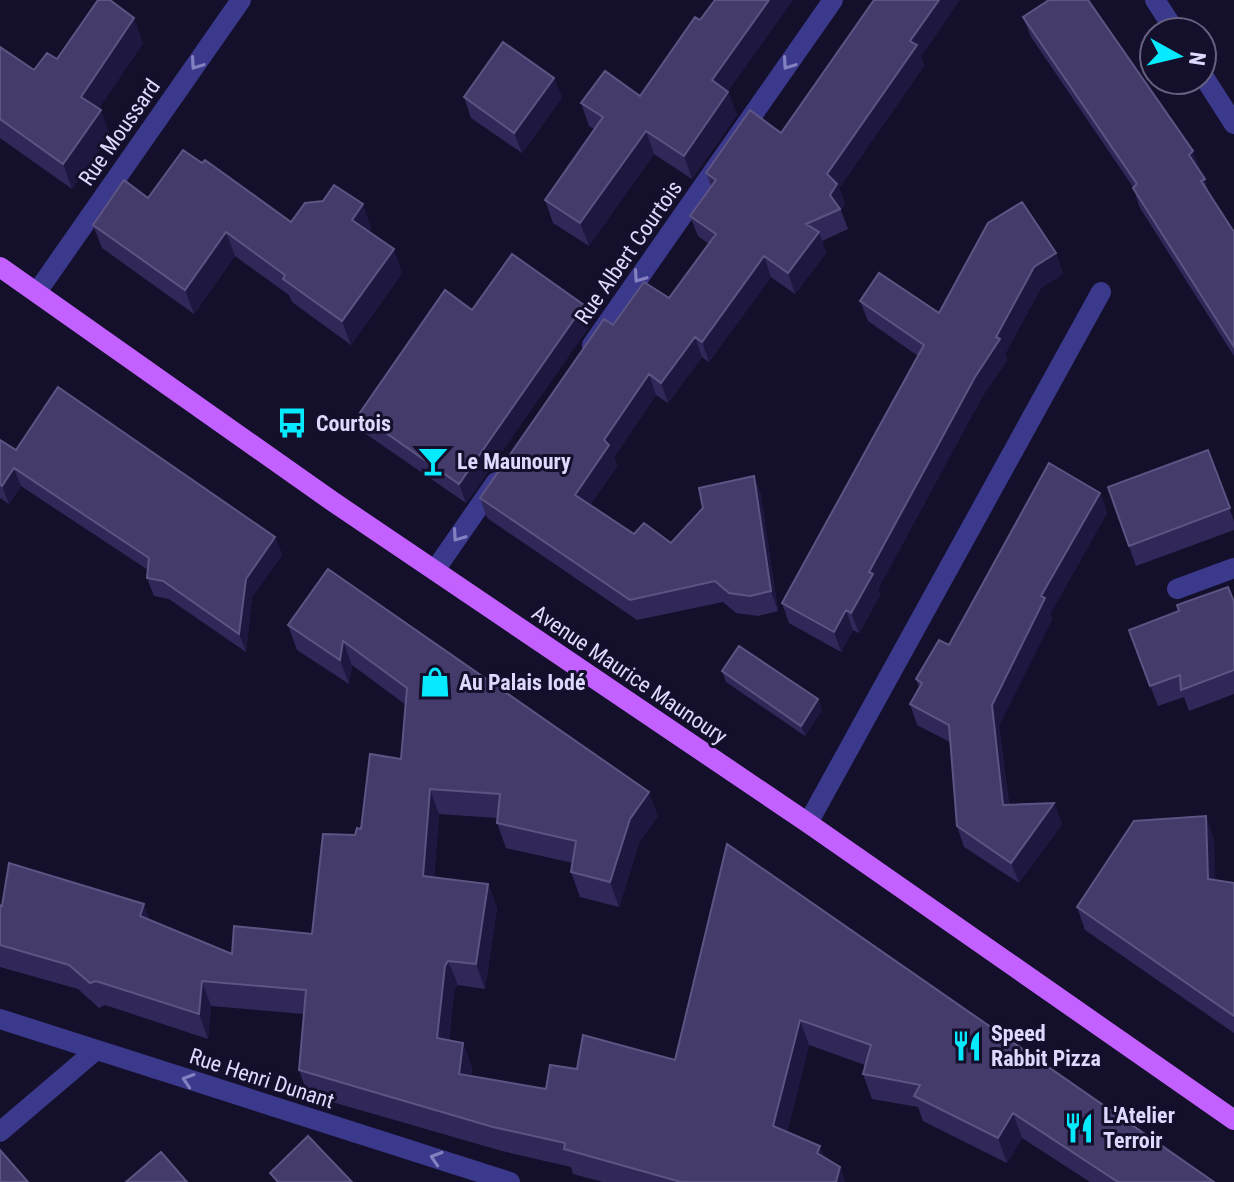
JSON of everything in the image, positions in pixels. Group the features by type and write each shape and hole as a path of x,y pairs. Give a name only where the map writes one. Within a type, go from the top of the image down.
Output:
{"main road":[{"name":"Avenue Maurice Maunoury","path":"0,267 1234,1120"}],"street":[{"name":"Rue Moussard","path":"37,292 241,0"},
{"name":"Rue Albert Courtois","path":"581,360 833,0"},
{"path":"1216,96 1234,124"},
{"path":"808,823 1101,292"},
{"path":"435,570 510,463"},
{"path":"1177,589 1234,568"},
{"name":"Rue Henri Dunant","path":"0,1019 510,1182"},
{"path":"0,1132 95,1051"}],"building":[{"path":"98,0 110,0 134,18 81,97 101,110 63,164 0,119 0,47 34,70 47,53 57,59"},
{"path":"715,0 769,0 712,80 728,92 684,156 646,131 580,223 545,200 603,117 581,103 605,71 640,96 695,17 700,20"},
{"path":"874,0 939,0 910,41 917,45 827,174 837,184 830,195 840,209 806,224 819,232 788,273 764,256 702,342 695,337 661,383 649,374 604,440 609,445 575,495 634,534 644,523 671,543 703,508 699,488 754,476 771,591 750,596 729,593 715,581 630,600 480,498 604,319 613,325 644,282 669,298 716,234 690,216 716,180 706,173 750,110 781,133"},
{"path":"1049,0 1088,0 1138,72 1138,96 1155,96 1193,151 1189,155 1205,179 1201,181 1234,232 1234,347 1133,188 1137,184 1023,17"},
{"path":"503,42 554,78 514,133 464,97"},
{"path":"183,150 202,163 205,160 291,222 305,203 323,201 334,185 363,204 352,220 394,249 342,321 283,279 285,275 226,232 185,290 93,225 124,180 148,198"},
{"path":"1022,202 1056,253 1034,267 996,337 1000,339 975,377 869,572 873,574 851,613 846,610 834,632 782,603 924,345 860,301 879,273 939,313 988,223"},
{"path":"512,254 584,305 459,484 359,414 445,290 472,310"},
{"path":"58,387 275,537 246,579 239,634 163,581 147,578 149,558 14,468 2,486 0,484 0,440 16,450"},
{"path":"1208,450 1230,508 1129,546 1108,487"},
{"path":"1049,463 1100,493 1041,596 1045,598 992,705 1003,805 1054,803 1011,863 957,826 949,725 910,704 922,683 916,679 939,640 949,645"},
{"path":"328,569 649,792 630,819 610,882 571,872 576,841 497,823 500,794 430,789 423,876 488,884 476,964 448,961 445,966 437,1038 463,1043 459,1074 546,1089 550,1065 577,1069 583,1035 675,1060 727,844 1214,1182 1118,1182 1013,1113 998,1138 914,1096 920,1085 863,1074 871,1045 800,1020 773,1126 820,1146 817,1153 840,1167 836,1182 681,1182 564,1149 565,1143 493,1127 299,1070 306,990 202,981 199,1014 96,981 90,983 69,965 0,945 0,905 9,863 144,904 140,916 232,954 234,926 312,934 323,834 355,835 357,828 361,829 370,754 401,759 407,688 343,641 340,660 288,625"},
{"path":"1228,587 1234,602 1234,670 1181,690 1180,675 1150,686 1129,630 1179,611 1177,605"},
{"path":"739,646 818,699 801,726 722,671"},
{"path":"1206,816 1208,879 1234,883 1234,1016 1077,907 1134,821"},
{"path":"308,1136 352,1182 278,1182 270,1173"},
{"path":"0,1150 28,1182 0,1182"},
{"path":"161,1152 187,1182 126,1182"}],"place":[{"name":"Courtois","path":"292,423"},
{"name":"Le Maunoury","path":"433,461"},
{"name":"Au Palais Iodé","path":"435,682"},
{"name":"Speed Rabbit Pizza","path":"967,1046"},
{"name":"L'Atelier Terroir","path":"1079,1128"}]}
